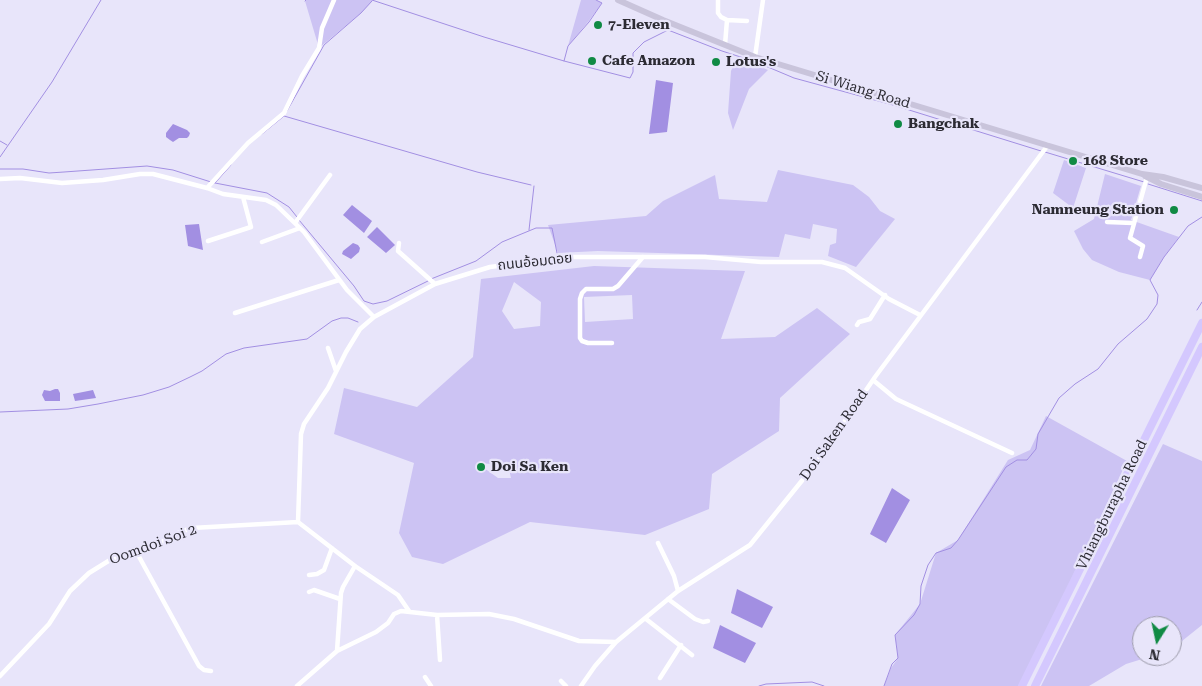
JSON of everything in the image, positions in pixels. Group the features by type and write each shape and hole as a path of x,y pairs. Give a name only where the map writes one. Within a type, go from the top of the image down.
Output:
{"main road":[{"name":"Si Wiang Road","path":"618,0 755,56 1048,145 1145,180 1202,196"},
{"name":"Si Wiang Road","path":"1145,180 1163,177 1202,188"},
{"name":"Vhiangburapha Road","path":"1022,686 1202,323"},
{"name":"Vhiangburapha Road","path":"1035,686 1202,347"},
{"path":"1084,560 1095,565"}],"street":[{"path":"208,188 248,143 284,113 302,76 319,48 322,28 334,0"},
{"path":"718,0 718,13 720,17 727,20 747,21"},
{"path":"755,56 763,0"},
{"path":"725,45 727,20"},
{"name":"Doi Saken Road","path":"581,686 616,642 678,591 750,545 817,462 920,315 1048,145"},
{"path":"0,179 20,178 62,183 154,174 208,188 223,194 266,200 276,205 300,228 339,280 374,317"},
{"path":"295,223 330,175"},
{"path":"1140,257 1143,246 1130,238 1145,180"},
{"path":"208,241 251,227 243,197"},
{"path":"1107,222 1133,223"},
{"path":"262,242 300,228"},
{"path":"399,243 398,251 436,284"},
{"name":"ถนนอ้อมดอย","path":"298,522 301,434 304,424 328,388 360,329 374,317 436,284 490,267 568,257 705,257 762,262 822,262 845,268 885,295 920,315"},
{"path":"612,343 588,343 582,341 580,299 582,293 586,289 613,288 618,286 643,257"},
{"path":"236,313 339,280"},
{"path":"857,325 870,319 885,295"},
{"path":"328,348 336,371"},
{"path":"873,380 896,399 1012,453"},
{"path":"298,522 355,566 398,595 409,611"},
{"name":"Oomdoi Soi 2","path":"0,676 49,624 70,592 89,573 110,560 151,548 180,532 192,528 298,522"},
{"path":"658,543 674,576 678,591"},
{"path":"308,575 324,570 332,548"},
{"path":"137,553 199,666 204,670 211,671"},
{"path":"337,651 340,599 343,587 355,566"},
{"path":"309,592 314,590 340,599"},
{"path":"668,599 695,619 703,622 708,621"},
{"path":"297,686 337,651 376,632 388,624 394,614 401,611 437,615 489,614 514,619 580,641 616,642"},
{"path":"437,615 440,660"},
{"path":"646,619 692,655"},
{"path":"660,678 681,645"},
{"path":"425,677 430,686"},
{"path":"562,681 566,686"}],"shaded area":[{"path":"306,0 373,0 361,13 319,48"},
{"path":"581,0 596,0 602,3 568,46"},
{"path":"737,57 768,70 749,89 733,130 728,113 731,71"},
{"path":"656,80 673,83 667,132 649,134"},
{"path":"173,124 187,130 190,133 189,136 187,138 179,138 173,142 166,137 166,133"},
{"path":"1064,160 1086,168 1073,208 1053,193"},
{"path":"778,170 853,185 869,197 880,211 895,219 856,267 828,256 830,245 836,243 837,229 813,224 810,239 785,234 779,257 598,251 558,253 548,225 646,216 663,201 715,175 719,199 767,202"},
{"path":"1105,174 1141,186 1131,220 1179,237 1150,280 1119,272 1092,260 1083,249 1074,231 1094,219"},
{"path":"352,205 372,221 364,233 343,215"},
{"path":"199,224 203,250 188,246 185,225"},
{"path":"377,227 395,245 386,253 367,237"},
{"path":"353,243 360,248 359,252 351,259 342,254"},
{"path":"594,266 745,271 721,339 775,337 817,308 850,334 780,398 779,431 712,474 709,509 645,535 530,522 443,564 412,557 399,533 414,463 334,434 344,388 417,407 473,357 481,279","holes":["514,282 541,302 540,326 514,329 502,311","632,295 633,319 585,322 584,297","477,463 508,465 511,478 498,478"]},
{"path":"58,389 60,393 60,401 45,401 42,395 44,390 50,391"},
{"path":"93,390 96,398 75,401 73,394"},
{"path":"1046,416 1127,461 1021,686 884,686 891,668 898,658 895,635 920,604 936,553 958,540 1008,460 1030,450"},
{"path":"1163,444 1202,461 1202,625 1182,641 1182,616 1132,616 1132,662 1089,686 1041,686"},
{"path":"892,488 910,500 886,543 870,534"},
{"path":"737,589 773,607 762,628 731,613"},
{"path":"720,625 756,643 745,663 713,648"}],"waterway":[{"path":"0,157 52,82 101,0"},
{"path":"372,0 564,61 568,46 589,22 602,3 596,0"},
{"path":"287,111 324,45 372,1"},
{"path":"564,61 630,78 633,72 633,53 644,42 668,30 794,78 893,105 1041,151"},
{"path":"284,116 477,172 531,185"},
{"path":"262,134 284,116"},
{"path":"0,141 7,145"},
{"path":"1045,152 1144,182"},
{"path":"215,183 231,165"},
{"path":"0,169 23,169 49,173 147,166 173,170 211,182"},
{"path":"215,183 267,193 289,207 297,217"},
{"path":"1148,184 1202,201"},
{"path":"529,230 534,186"},
{"path":"884,686 892,664 898,658 895,635 914,615 920,604 921,586 928,565 936,553 951,548 958,540 1006,467 1017,460 1027,460 1036,449 1038,434 1059,398 1075,384 1098,369 1118,344 1147,319 1157,304 1158,295 1150,280 1164,257 1188,226 1202,217"},
{"path":"299,220 354,286 364,301 373,304 387,301 428,281"},
{"path":"431,279 476,261 502,242 536,228 552,228 557,253"},
{"path":"1197,310 1202,302"},
{"path":"0,412 68,409 143,395 169,387 190,377 226,354 244,348 307,339 332,321 341,318 348,318 358,322"},
{"path":"759,686 812,682 824,686"}],"place":[{"name":"7-Eleven","path":"598,25"},
{"name":"Cafe Amazon","path":"592,61"},
{"name":"Lotus's","path":"716,62"},
{"name":"Bangchak","path":"898,124"},
{"name":"168 Store","path":"1073,161"},
{"name":"Namneung Station","path":"1174,210"},
{"name":"Doi Sa Ken","path":"481,467"}]}
